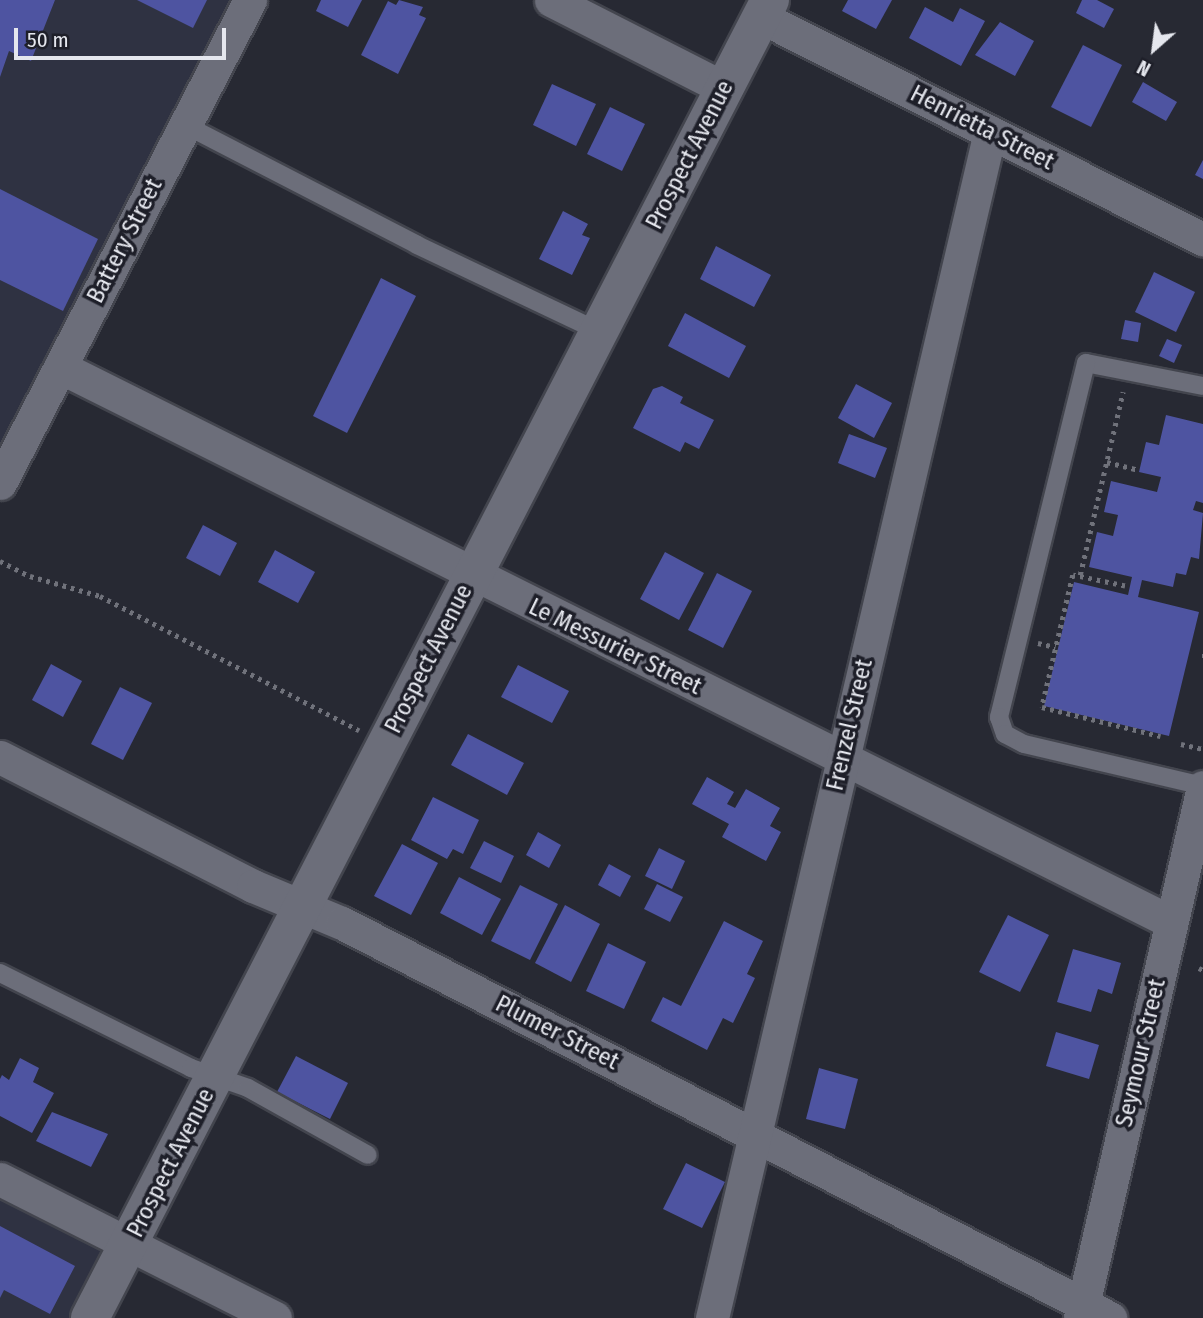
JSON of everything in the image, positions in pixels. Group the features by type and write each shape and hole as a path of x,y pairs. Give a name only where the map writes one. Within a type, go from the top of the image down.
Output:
{"street":[{"name":"Battery Street","path":"0,483 250,0"},
{"path":"551,0 724,88"},
{"name":"Prospect Avenue","path":"90,1318 766,8"},
{"name":"Henrietta Street","path":"766,8 989,132 1203,239"},
{"name":"Frenzel Street","path":"712,1318 989,132"},
{"name":"Le Messurier Street","path":"60,367 471,576 1171,922"},
{"name":"Plumer Street","path":"0,757 755,1135 1091,1313"},
{"name":"Seymour Street","path":"1091,1313 1171,922 1203,787"},
{"path":"0,1179 275,1318"}],"lane":[{"path":"185,125 417,245 598,331"},
{"path":"1203,386 1086,363 999,717 1005,734 1024,744 1203,787"},
{"path":"0,973 215,1076 248,1088 368,1155"}],"path":[{"path":"1080,575 1124,386"},
{"path":"1107,462 1136,469"},
{"path":"0,561 30,576 100,596 386,744"},
{"path":"1125,586 1073,575 1042,707 1160,736"},
{"path":"1040,643 1056,647"},
{"path":"1181,744 1203,749"}],"shaded area":[{"path":"0,0 250,0 0,483"},
{"path":"0,1179 129,1244 90,1318 0,1318"}],"building":[{"path":"0,0 55,0 31,61 9,51 0,77"},
{"path":"137,0 207,0 193,28"},
{"path":"321,0 362,0 348,27 316,11"},
{"path":"399,0 423,7 419,15 426,18 398,74 361,55 388,1 396,5"},
{"path":"848,0 892,0 876,29 842,11"},
{"path":"1082,0 1097,0 1114,9 1104,28 1076,13"},
{"path":"925,7 953,22 960,8 985,21 961,66 909,38"},
{"path":"1000,22 1034,41 1015,76 975,55"},
{"path":"1083,45 1122,65 1091,127 1051,107"},
{"path":"1143,82 1177,102 1166,121 1132,102"},
{"path":"552,84 596,104 576,146 533,125"},
{"path":"610,107 645,124 622,171 587,154"},
{"path":"1203,160 1203,179 1195,175"},
{"path":"0,189 98,239 63,311 0,280"},
{"path":"563,211 588,224 582,235 590,238 572,275 539,259"},
{"path":"716,246 771,275 754,307 700,279"},
{"path":"1154,272 1195,292 1176,332 1135,312"},
{"path":"381,278 416,296 347,433 313,416"},
{"path":"685,313 746,346 729,378 668,346"},
{"path":"1125,320 1141,323 1138,342 1121,339"},
{"path":"1167,339 1182,345 1174,363 1159,356"},
{"path":"856,384 892,403 874,438 838,418"},
{"path":"662,386 683,397 680,403 714,420 699,449 685,442 680,452 633,428 653,389"},
{"path":"1166,415 1203,424 1203,503 1196,501 1193,510 1203,513 1199,559 1191,557 1186,575 1176,573 1173,587 1142,580 1138,597 1199,612 1169,736 1044,706 1074,582 1128,595 1132,577 1089,567 1097,532 1113,536 1118,515 1104,512 1111,481 1157,492 1161,477 1139,472 1146,442 1159,445"},
{"path":"849,434 887,448 875,478 838,463"},
{"path":"203,525 237,543 220,576 186,558"},
{"path":"275,550 315,572 298,603 258,582"},
{"path":"665,552 704,573 679,620 640,599"},
{"path":"717,573 752,591 723,648 688,630"},
{"path":"51,664 82,681 63,717 32,700"},
{"path":"518,665 569,691 552,723 501,697"},
{"path":"120,687 152,703 123,760 91,744"},
{"path":"468,734 524,763 507,795 451,765"},
{"path":"707,777 734,792 727,804 735,808 746,789 780,808 770,826 781,832 766,861 722,837 729,824 692,804"},
{"path":"433,797 479,820 463,854 453,849 447,859 411,840"},
{"path":"538,832 561,845 549,868 526,855"},
{"path":"484,841 514,856 501,883 470,868"},
{"path":"402,844 438,863 411,915 374,896"},
{"path":"659,848 685,861 672,889 645,876"},
{"path":"609,864 631,876 620,897 598,885"},
{"path":"459,877 501,899 482,935 440,913"},
{"path":"657,884 683,897 670,922 644,909"},
{"path":"520,885 558,904 530,960 491,941"},
{"path":"565,905 600,924 571,982 535,963"},
{"path":"1008,915 1049,935 1020,992 979,972"},
{"path":"724,921 763,941 747,974 755,978 733,1023 723,1018 707,1050 651,1021 663,997 681,1006"},
{"path":"608,943 646,962 624,1009 586,991"},
{"path":"1073,949 1121,963 1112,994 1098,989 1091,1012 1057,1002"},
{"path":"1056,1032 1099,1045 1089,1079 1046,1066"},
{"path":"296,1056 348,1083 330,1119 277,1092"},
{"path":"20,1058 39,1068 33,1082 54,1093 32,1133 0,1116 0,1079 2,1075 9,1080"},
{"path":"819,1068 858,1079 845,1129 806,1119"},
{"path":"52,1112 108,1134 91,1167 36,1141"},
{"path":"686,1163 725,1182 702,1228 663,1209"},
{"path":"0,1226 75,1266 50,1314 4,1290 0,1298"}]}
